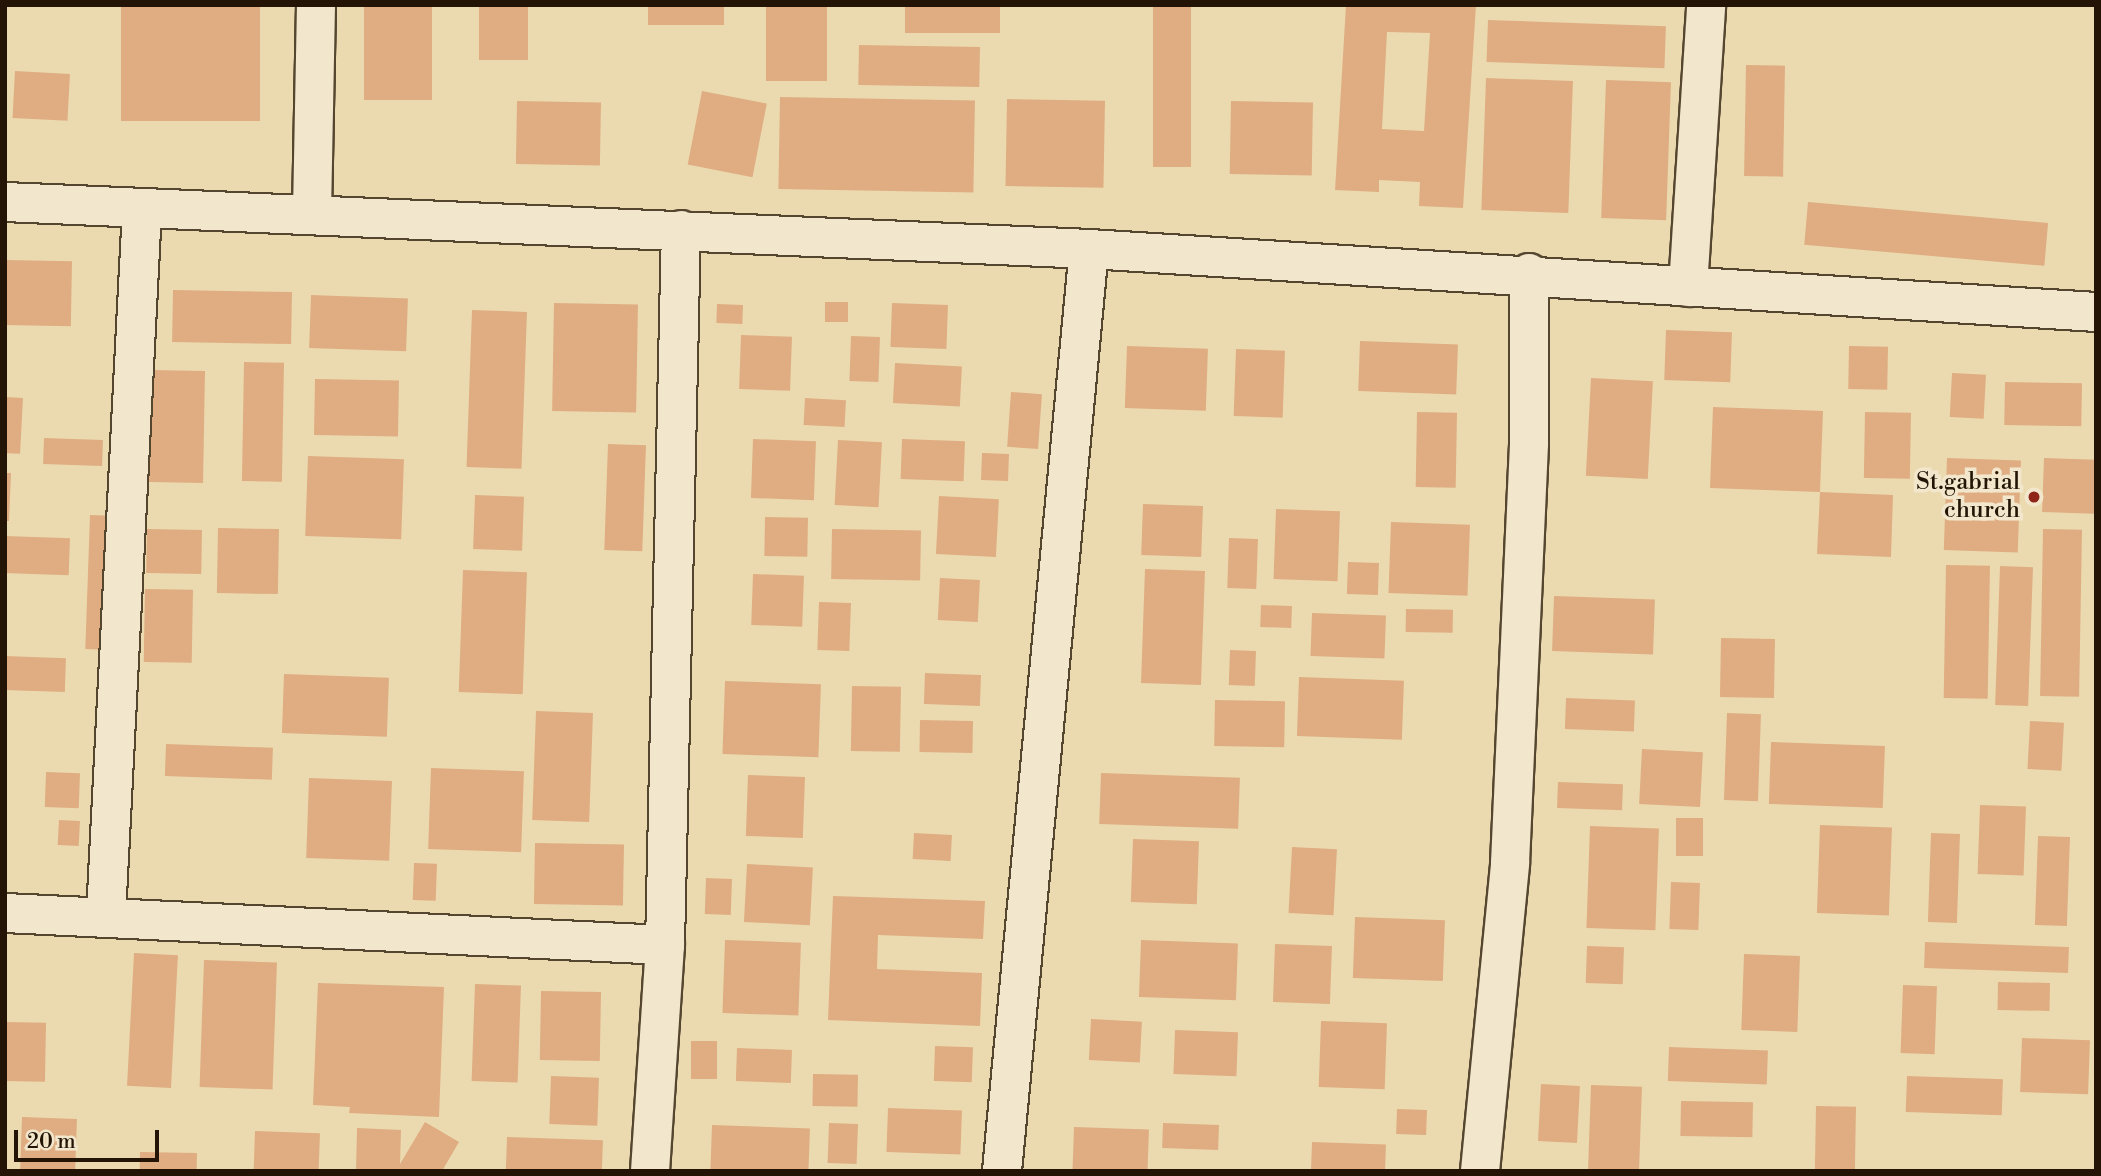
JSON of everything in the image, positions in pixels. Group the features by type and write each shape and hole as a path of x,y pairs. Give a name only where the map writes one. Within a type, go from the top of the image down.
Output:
{"street":[{"path":"312,213 316,5"},
{"path":"1688,288 1706,5"},
{"path":"5,202 142,210 312,213 1089,249 1529,273 1688,288 2096,312"},
{"path":"106,915 142,210"},
{"path":"650,1171 664,945 681,230"},
{"path":"1002,1171 1089,249"},
{"path":"1480,1171 1510,863 1529,443 1529,273"},
{"path":"5,913 106,915 664,945"}],"building":[{"path":"121,5 260,5 260,121 121,121"},
{"path":"364,5 432,5 432,100 364,100"},
{"path":"479,5 528,5 528,60 479,60"},
{"path":"648,5 724,5 724,25 648,25"},
{"path":"766,5 827,5 827,81 766,81"},
{"path":"905,5 1000,5 1000,33 905,33"},
{"path":"1153,5 1191,5 1191,167 1153,167"},
{"path":"1346,5 1476,5 1463,208 1419,206 1420,182 1379,180 1379,192 1335,190","holes":["1387,32 1430,33 1424,131 1382,129"]},
{"path":"1488,20 1666,26 1664,68 1487,62"},
{"path":"859,45 980,47 979,87 858,85"},
{"path":"1746,65 1785,66 1783,177 1744,176"},
{"path":"15,71 70,74 67,121 13,118"},
{"path":"1486,78 1573,81 1568,213 1481,210"},
{"path":"1606,80 1671,82 1666,220 1601,218"},
{"path":"702,91 767,104 752,177 688,165"},
{"path":"780,97 975,100 973,192 778,189"},
{"path":"1007,99 1105,101 1103,188 1005,186"},
{"path":"517,101 601,102 600,165 516,164"},
{"path":"1231,101 1313,102 1312,175 1230,174"},
{"path":"1808,202 2048,223 2044,266 1804,245"},
{"path":"5,260 72,261 71,326 5,325"},
{"path":"173,290 292,292 291,344 172,342"},
{"path":"311,295 408,298 406,351 309,348"},
{"path":"825,302 848,302 848,322 825,322"},
{"path":"554,303 638,304 636,412 552,411"},
{"path":"892,303 948,305 946,349 890,347"},
{"path":"717,304 743,305 742,324 716,323"},
{"path":"472,310 527,312 521,469 467,467"},
{"path":"1666,330 1732,332 1730,382 1664,380"},
{"path":"741,335 792,337 790,391 739,389"},
{"path":"851,336 880,337 878,382 849,381"},
{"path":"1360,341 1458,344 1456,394 1358,391"},
{"path":"1127,346 1208,349 1206,411 1125,408"},
{"path":"1849,346 1888,347 1887,390 1848,389"},
{"path":"1236,349 1285,351 1283,418 1234,416"},
{"path":"244,362 284,363 282,482 242,481"},
{"path":"895,363 962,367 960,406 893,403"},
{"path":"151,370 205,371 203,483 149,482"},
{"path":"1952,373 1986,375 1984,419 1950,417"},
{"path":"1591,378 1653,381 1648,479 1586,476"},
{"path":"315,379 399,380 398,436 314,435"},
{"path":"2005,382 2082,383 2081,426 2004,425"},
{"path":"1011,392 1042,394 1038,449 1007,447"},
{"path":"5,397 23,398 20,454 5,453"},
{"path":"805,398 846,400 845,427 804,425"},
{"path":"1713,407 1823,411 1820,492 1710,488"},
{"path":"1417,412 1457,413 1456,488 1416,487"},
{"path":"1865,412 1911,413 1910,479 1864,478"},
{"path":"44,438 103,440 102,466 43,464"},
{"path":"753,439 816,441 814,500 751,498"},
{"path":"902,439 965,441 964,481 901,479"},
{"path":"838,440 882,442 879,507 835,505"},
{"path":"608,444 646,445 642,551 604,550"},
{"path":"982,453 1009,454 1008,481 981,480"},
{"path":"308,456 404,459 401,539 305,536"},
{"path":"1947,458 2021,461 2018,553 1944,550"},
{"path":"2044,458 2096,460 2094,514 2042,512"},
{"path":"5,473 11,473 9,521 5,521"},
{"path":"1820,492 1893,495 1891,557 1817,554"},
{"path":"475,495 524,497 522,551 473,549"},
{"path":"939,496 999,499 996,557 936,554"},
{"path":"1143,504 1203,506 1201,557 1141,555"},
{"path":"1276,509 1340,511 1338,581 1274,579"},
{"path":"90,515 118,516 113,650 85,649"},
{"path":"765,517 808,518 807,557 764,556"},
{"path":"1391,522 1470,525 1467,596 1389,593"},
{"path":"218,528 279,529 278,594 217,593"},
{"path":"147,529 202,530 201,574 146,573"},
{"path":"832,529 921,531 920,581 831,579"},
{"path":"2043,529 2082,530 2079,697 2040,696"},
{"path":"5,536 70,538 69,575 5,573"},
{"path":"1229,538 1258,539 1256,589 1227,588"},
{"path":"1348,562 1379,563 1378,595 1347,594"},
{"path":"1946,565 1990,566 1988,699 1944,698"},
{"path":"2000,566 2033,567 2028,706 1995,705"},
{"path":"1145,569 1205,571 1201,685 1141,683"},
{"path":"463,570 527,572 523,694 459,692"},
{"path":"753,574 804,576 802,627 751,625"},
{"path":"940,578 980,580 978,622 938,620"},
{"path":"145,589 193,590 192,663 144,662"},
{"path":"1554,596 1655,600 1653,654 1552,651"},
{"path":"819,602 851,603 849,651 817,650"},
{"path":"1261,605 1292,606 1291,628 1260,627"},
{"path":"1406,609 1453,610 1453,633 1406,632"},
{"path":"1312,613 1386,616 1384,659 1310,656"},
{"path":"1721,638 1775,639 1774,698 1720,697"},
{"path":"1230,650 1256,651 1255,686 1229,685"},
{"path":"5,656 66,658 65,692 5,690"},
{"path":"925,673 981,675 980,706 924,704"},
{"path":"284,674 389,678 387,737 282,733"},
{"path":"1299,677 1404,681 1402,740 1297,736"},
{"path":"725,681 821,684 818,757 722,754"},
{"path":"852,686 901,687 900,752 851,751"},
{"path":"1566,698 1635,700 1634,731 1565,729"},
{"path":"1215,700 1285,701 1284,747 1214,746"},
{"path":"536,711 593,713 589,822 532,820"},
{"path":"1727,713 1761,714 1758,801 1724,800"},
{"path":"920,720 973,721 972,753 919,752"},
{"path":"2030,721 2064,723 2061,771 2027,769"},
{"path":"1771,742 1885,746 1883,808 1769,804"},
{"path":"166,744 273,748 272,780 165,776"},
{"path":"1642,749 1703,752 1700,807 1639,804"},
{"path":"431,768 524,771 521,852 428,849"},
{"path":"46,772 80,773 79,808 45,807"},
{"path":"1101,773 1240,778 1238,829 1099,824"},
{"path":"748,775 805,777 803,838 746,836"},
{"path":"309,778 392,781 389,861 306,858"},
{"path":"1558,782 1623,784 1622,810 1557,808"},
{"path":"1980,805 2026,807 2024,876 1978,874"},
{"path":"1676,818 1703,818 1703,856 1676,856"},
{"path":"59,820 80,821 79,846 58,845"},
{"path":"1820,825 1892,828 1889,915 1817,913"},
{"path":"1590,826 1659,828 1655,930 1586,928"},
{"path":"914,833 952,835 951,861 913,859"},
{"path":"1931,833 1960,834 1957,923 1928,922"},
{"path":"2038,836 2070,837 2067,926 2035,925"},
{"path":"1133,839 1199,841 1197,904 1131,902"},
{"path":"535,843 624,845 623,906 534,904"},
{"path":"1292,847 1337,849 1333,915 1289,913"},
{"path":"414,863 437,864 436,901 413,900"},
{"path":"747,864 813,867 810,925 744,922"},
{"path":"706,878 732,879 731,915 705,914"},
{"path":"1671,882 1700,883 1698,930 1669,929"},
{"path":"833,896 985,901 983,939 878,935 877,969 982,973 980,1026 828,1020"},
{"path":"1355,917 1445,920 1443,981 1353,978"},
{"path":"725,940 801,943 798,1016 722,1013"},
{"path":"1141,940 1238,943 1236,1000 1139,997"},
{"path":"1925,942 2069,947 2068,973 1924,968"},
{"path":"1275,944 1332,946 1330,1004 1273,1002"},
{"path":"1587,946 1624,947 1623,984 1586,983"},
{"path":"134,953 178,955 171,1088 127,1086"},
{"path":"1744,954 1800,956 1797,1032 1741,1030"},
{"path":"204,960 277,963 273,1089 200,1087"},
{"path":"1998,982 2050,983 2050,1011 1998,1010"},
{"path":"318,983 444,987 439,1117 349,1113 350,1107 313,1105"},
{"path":"475,984 521,986 518,1083 472,1081"},
{"path":"1903,985 1937,986 1935,1054 1901,1053"},
{"path":"541,991 601,992 600,1061 540,1060"},
{"path":"1091,1019 1142,1022 1140,1063 1089,1060"},
{"path":"1321,1021 1387,1023 1385,1089 1319,1087"},
{"path":"5,1022 46,1023 45,1082 5,1081"},
{"path":"1175,1030 1238,1032 1236,1076 1173,1074"},
{"path":"2022,1038 2090,1040 2088,1094 2020,1092"},
{"path":"691,1041 717,1041 717,1079 691,1079"},
{"path":"935,1046 973,1047 972,1082 934,1081"},
{"path":"1669,1047 1768,1050 1767,1084 1668,1081"},
{"path":"737,1048 792,1050 791,1083 736,1081"},
{"path":"813,1074 858,1075 857,1107 812,1106"},
{"path":"551,1076 599,1078 597,1126 549,1124"},
{"path":"1907,1076 2003,1079 2002,1115 1906,1112"},
{"path":"1541,1084 1580,1086 1577,1143 1538,1141"},
{"path":"1591,1085 1642,1087 1639,1171 1588,1171"},
{"path":"1681,1101 1753,1102 1752,1137 1680,1136"},
{"path":"1816,1106 1856,1107 1855,1171 1815,1171"},
{"path":"888,1108 962,1111 960,1155 886,1152"},
{"path":"1397,1109 1427,1110 1426,1135 1396,1134"},
{"path":"22,1117 77,1119 75,1171 20,1171"},
{"path":"425,1122 459,1142 442,1171 356,1171 357,1128 401,1130 400,1164"},
{"path":"829,1123 858,1124 857,1164 828,1163"},
{"path":"1163,1123 1219,1125 1218,1150 1162,1148"},
{"path":"712,1125 810,1128 808,1171 710,1171"},
{"path":"1074,1127 1149,1130 1148,1171 1072,1171"},
{"path":"255,1131 320,1133 319,1171 254,1171"},
{"path":"507,1137 603,1140 602,1171 506,1171"},
{"path":"1312,1142 1386,1145 1385,1171 1311,1171"},
{"path":"140,1152 197,1153 197,1171 140,1171"}],"place":[{"name":"St.gabrial church","path":"2034,497"}]}
